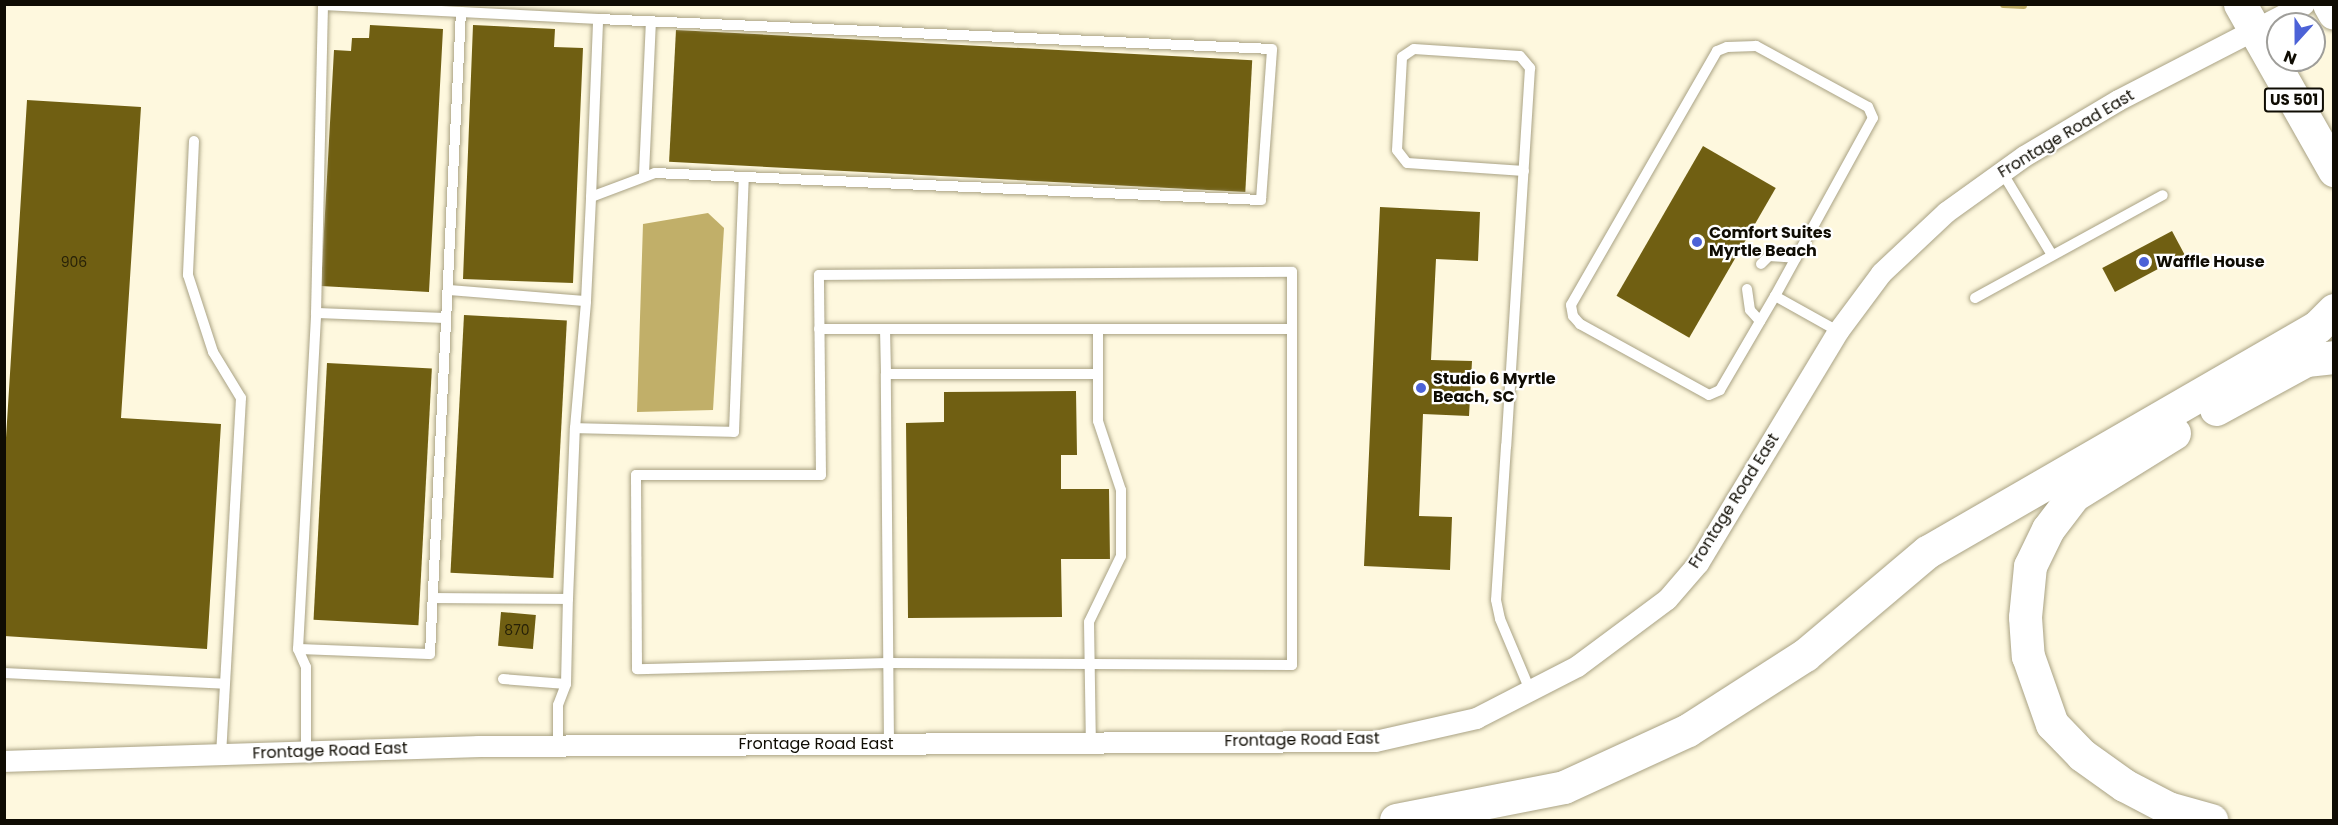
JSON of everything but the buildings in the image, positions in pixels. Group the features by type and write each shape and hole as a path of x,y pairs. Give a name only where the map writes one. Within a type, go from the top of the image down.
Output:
{"main road":[{"path":"2329,4 2334,13"},
{"name":"US 501","path":"2247,18 2334,170"},
{"path":"1396,820 1564,787 1688,730 1805,655 1928,552 2317,327 2334,310"},
{"path":"2211,820 2168,808 2124,785 2082,755 2052,724 2028,656 2025,617 2030,566 2048,529 2074,495 2142,452 2306,360 2334,357"}],"street":[{"name":"Frontage Road East","path":"5,761 558,746 1375,741 1476,718 1577,666 1667,599 1703,555 1838,331 1881,273 1946,212 2002,172 2247,18 2304,4"}],"lane":[{"path":"306,752 306,667 298,649 316,313 323,5 1272,49 1261,200 644,174 591,197"},
{"path":"298,649 430,654 461,12"},
{"path":"558,746 558,705 566,684 575,428 586,301 598,19"},
{"path":"644,174 651,21"},
{"path":"1756,46 1869,107 1873,118 1796,258 1720,390 1709,395 1580,324 1573,316 1571,305 1717,51 1727,47 1756,46"},
{"path":"1524,171 1407,163 1397,150 1402,57 1414,49 1520,56 1530,68 1524,171 1496,600 1500,619 1530,690"},
{"path":"194,141 188,275 213,352 241,398 221,755"},
{"path":"2002,172 2052,255"},
{"path":"575,428 734,432 744,177"},
{"path":"1975,298 2163,195"},
{"path":"1761,264 1769,256 1796,258"},
{"path":"1292,272 1292,329 1292,665 888,663 637,669 636,475 821,475 819,275 1292,272"},
{"path":"1747,289 1750,310 1760,321"},
{"path":"448,290 586,301"},
{"path":"1775,296 1838,331"},
{"path":"316,313 446,318"},
{"path":"819,329 1292,329"},
{"path":"885,329 888,744"},
{"path":"1091,742 1089,622 1121,556 1121,490 1098,421 1098,329"},
{"path":"886,374 1098,374"},
{"path":"433,598 568,598"},
{"path":"4,673 225,684"},
{"path":"503,679 566,684"},
{"path":"4,756 5,761"}],"shaded area":[{"path":"708,213 724,228 713,410 637,412 643,224"}],"waterway":[{"path":"2003,4 2023,5"}],"place":[{"name":"Comfort Suites Myrtle Beach","path":"1697,242"},
{"name":"Waffle House","path":"2144,262"},
{"name":"Studio 6 Myrtle Beach, SC","path":"1421,388"}]}
